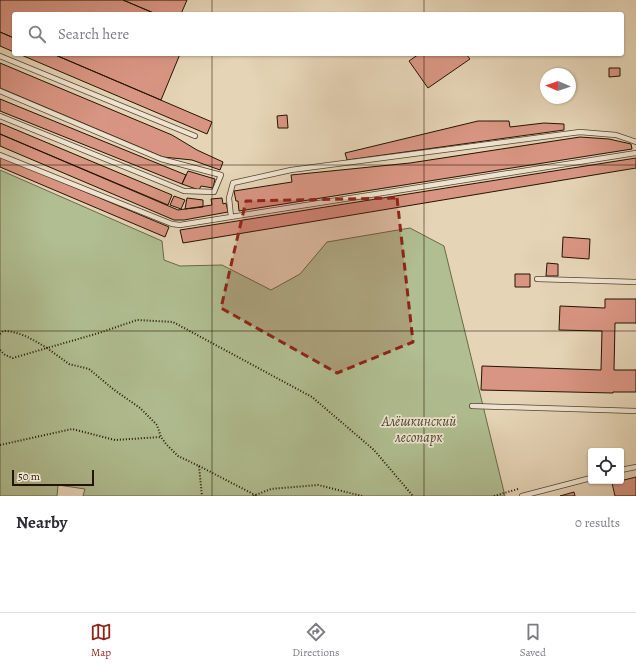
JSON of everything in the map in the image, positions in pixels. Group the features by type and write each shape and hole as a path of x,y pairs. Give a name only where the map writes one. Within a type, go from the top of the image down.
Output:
{"lane":[{"path":"0,56 195,136"},
{"path":"0,91 161,159 221,175 214,192 184,191 0,116"},
{"path":"231,217 229,198 233,183 291,170 580,132 616,135 636,142"},
{"path":"0,155 172,224 180,225 636,153"},
{"path":"537,279 636,282"},
{"path":"472,406 636,411"},
{"path":"624,469 636,466"},
{"path":"522,496 588,479"}],"path":[{"path":"0,350 5,355 13,358 137,320 173,322 312,397 374,450 413,496"},
{"path":"0,334 3,331 12,331 22,334 48,348 69,364 89,369 140,408 157,425 161,437 178,456 255,496 271,489 318,485 362,496"},
{"path":"0,445 72,429 115,440 161,437"},
{"path":"199,466 202,496"},
{"path":"494,496 498,494"}],"highlighted area":[{"path":"397,198 413,342 337,373 221,308 246,201"}],"green space":[{"name":"Алёшкинский лесопарк","path":"0,170 162,241 164,260 180,266 222,265 271,290 300,274 327,242 410,228 444,246 505,496 83,496 85,489 58,485 57,496 0,496"}],"building":[{"path":"0,0 123,0 151,12 12,12 12,37 0,32"},
{"path":"123,0 187,0 182,12 151,12"},
{"path":"0,32 12,37 12,51 0,46"},
{"path":"24,56 58,56 212,122 207,134"},
{"path":"58,56 179,56 161,100"},
{"path":"416,56 468,56 470,59 428,88 409,61"},
{"path":"0,63 172,135 197,150 223,162 220,170 192,160 163,157 0,88"},
{"path":"609,68 620,68 620,76 609,77"},
{"path":"0,99 186,175 182,184 0,111"},
{"path":"287,115 288,128 278,128 277,116"},
{"path":"478,121 509,121 510,127 544,123 564,124 564,130 347,160 345,153"},
{"path":"0,123 172,195 168,205 0,134"},
{"path":"0,134 178,210 212,205 211,199 222,198 223,204 226,203 228,212 184,220 174,220 0,146"},
{"path":"580,137 609,139 631,144 632,149 239,211 238,201 236,201 234,191 292,182 291,175 410,163"},
{"path":"0,156 169,227 165,237 0,167"},
{"path":"636,158 636,168 183,243 180,230"},
{"path":"188,171 215,179 213,188 201,186 199,190 182,184"},
{"path":"174,196 185,200 181,209 170,205"},
{"path":"187,198 203,200 203,207 185,209"},
{"path":"563,237 590,239 589,259 562,257"},
{"path":"547,263 558,264 558,276 546,276"},
{"path":"515,274 530,274 530,287 515,287"},
{"path":"605,299 636,299 636,323 615,323 614,370 636,370 636,392 613,393 481,390 482,366 601,370 602,331 559,330 560,306 605,308"},
{"path":"636,477 636,496 615,496 612,484 624,484 624,480"},
{"path":"574,492 575,496 560,496"}]}
